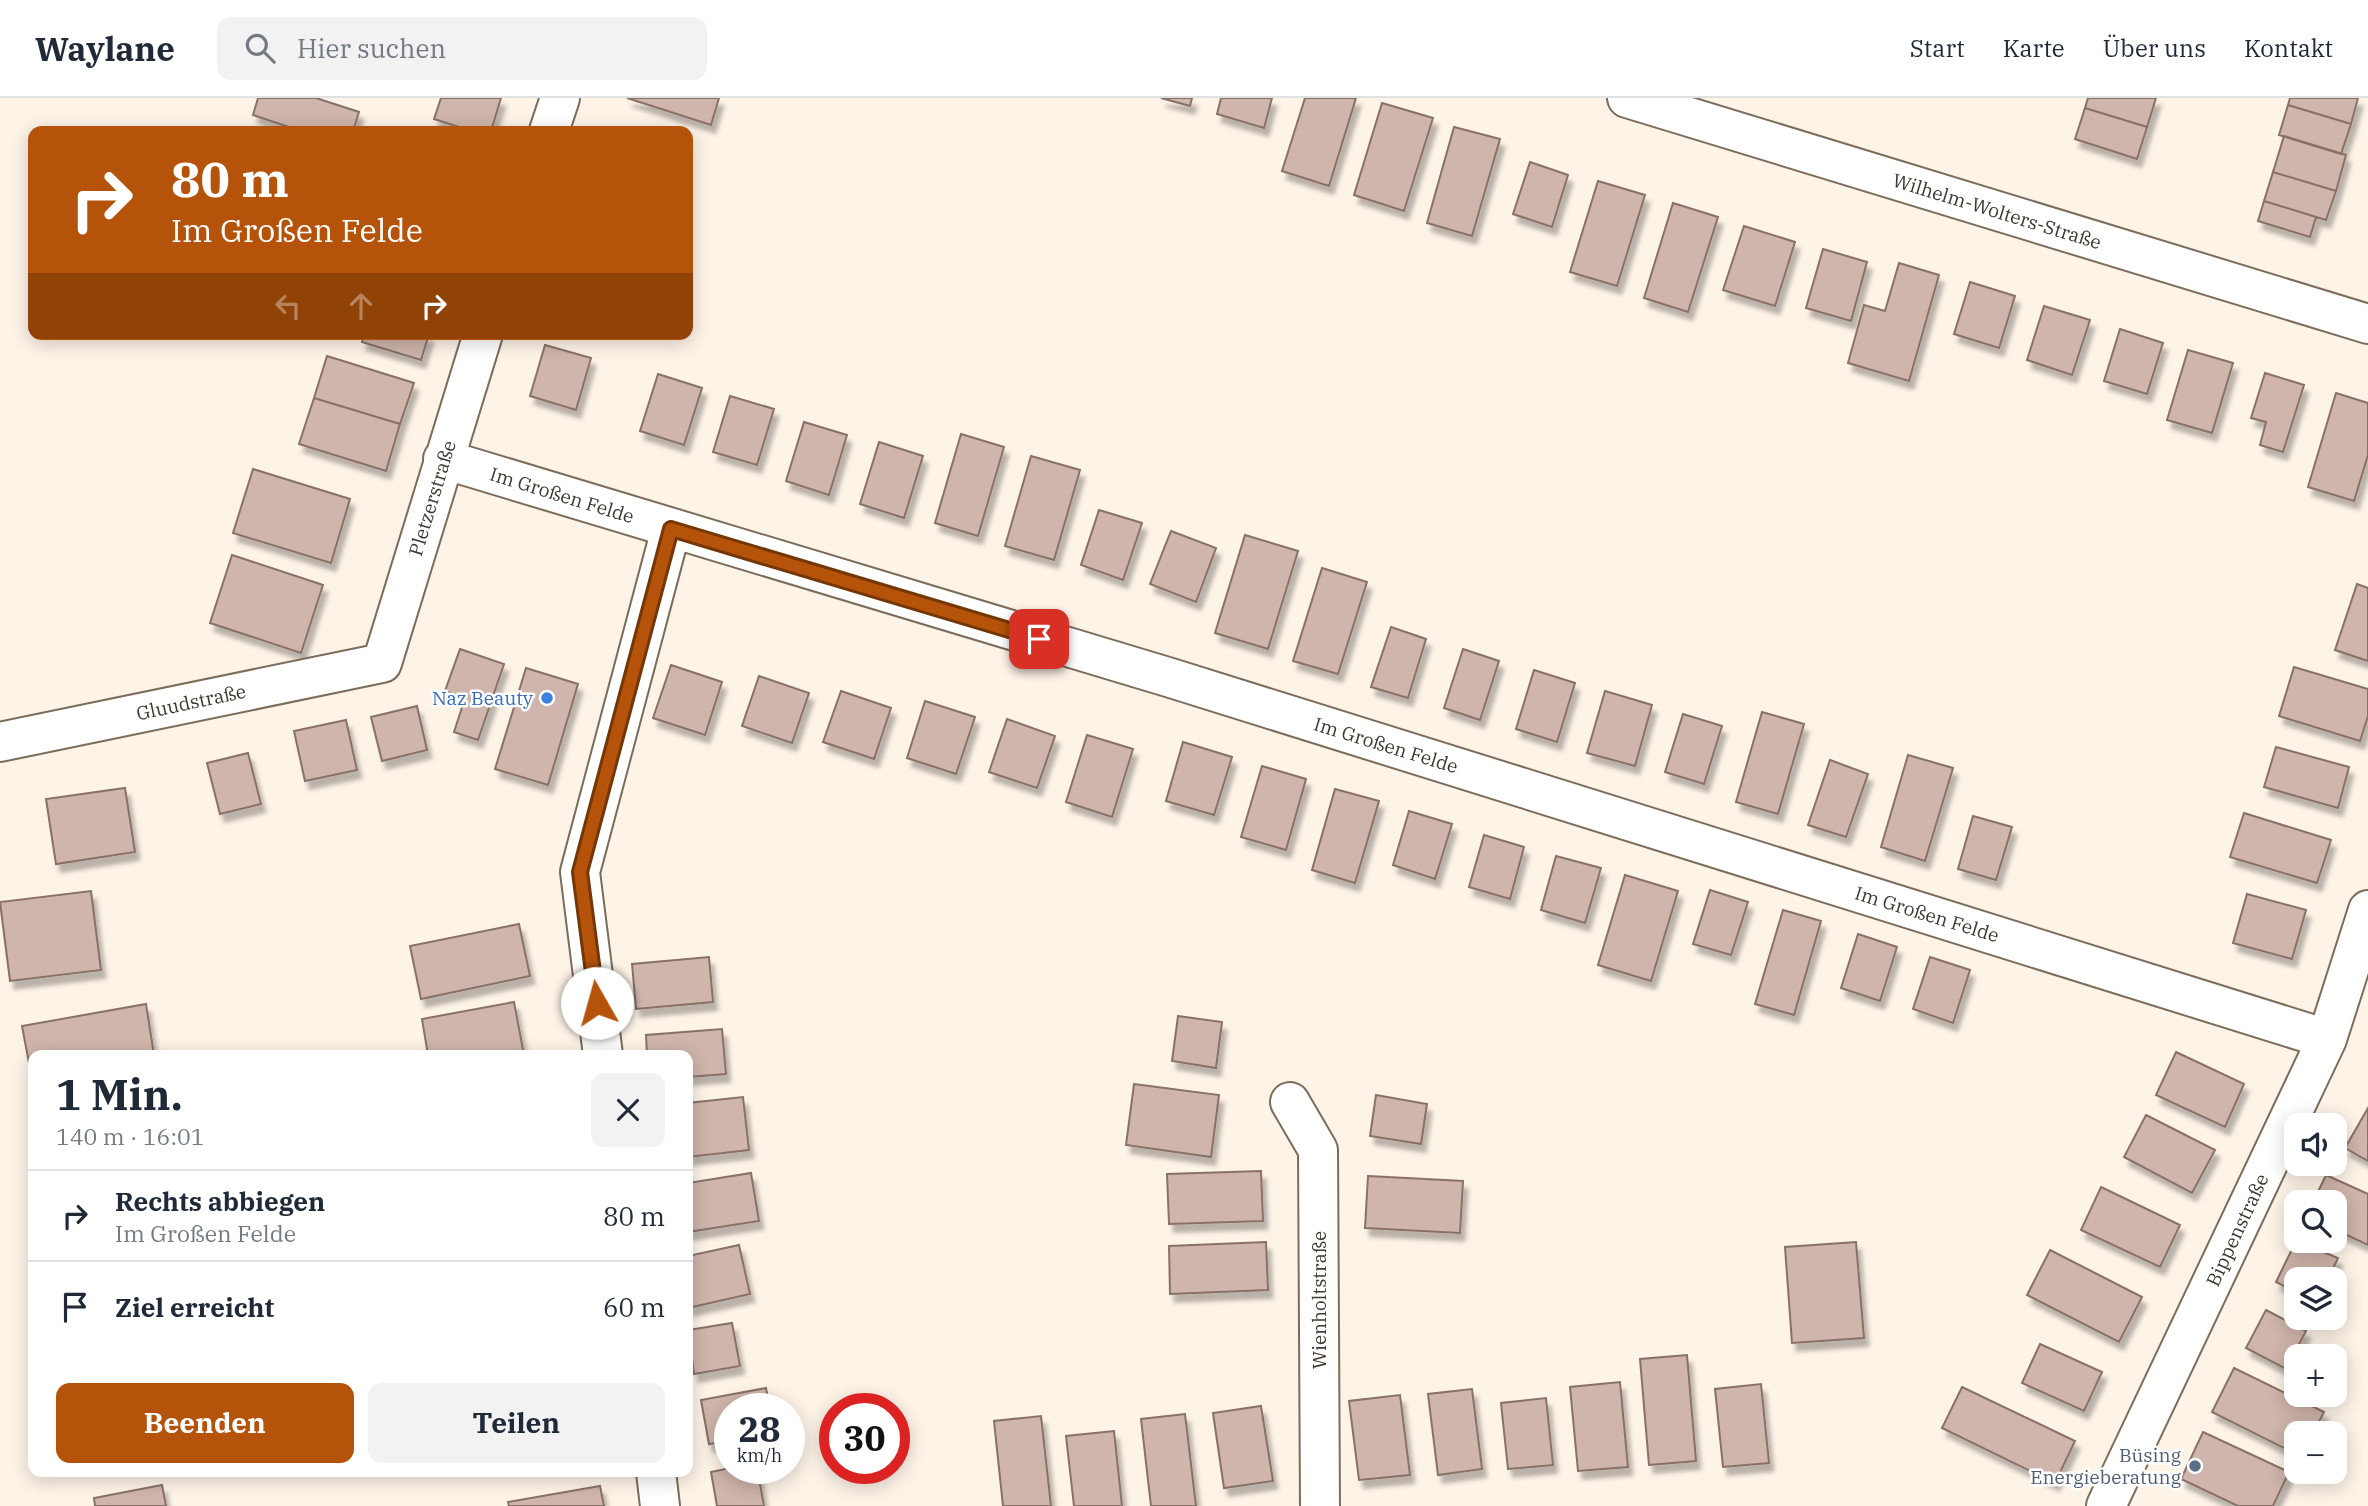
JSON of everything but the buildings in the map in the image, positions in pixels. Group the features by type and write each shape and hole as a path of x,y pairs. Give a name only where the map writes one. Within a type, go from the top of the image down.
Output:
{"street":[{"path":"551,126 560,98"},
{"name":"Wilhelm-Wolters-Straße","path":"1627,98 2368,324"},
{"name":"Pletzerstraße","path":"382,663 481,340"},
{"name":"Im Großen Felde","path":"443,458 1184,682 2327,1039"},
{"path":"602,1050 580,872 671,529"},
{"name":"Gluudstraße","path":"0,742 382,663"},
{"name":"Bippenstraße","path":"2106,1506 2327,1039 2368,909"},
{"name":"Wienholtstraße","path":"1290,1102 1318,1150 1320,1506"},
{"path":"657,1477 660,1506"}],"place":[{"name":"Naz Beauty","path":"547,698"},
{"name":"Büsing Energieberatung","path":"2195,1466"}],"route":[{"path":"597,1003 580,872 671,529 1039,639"}]}
